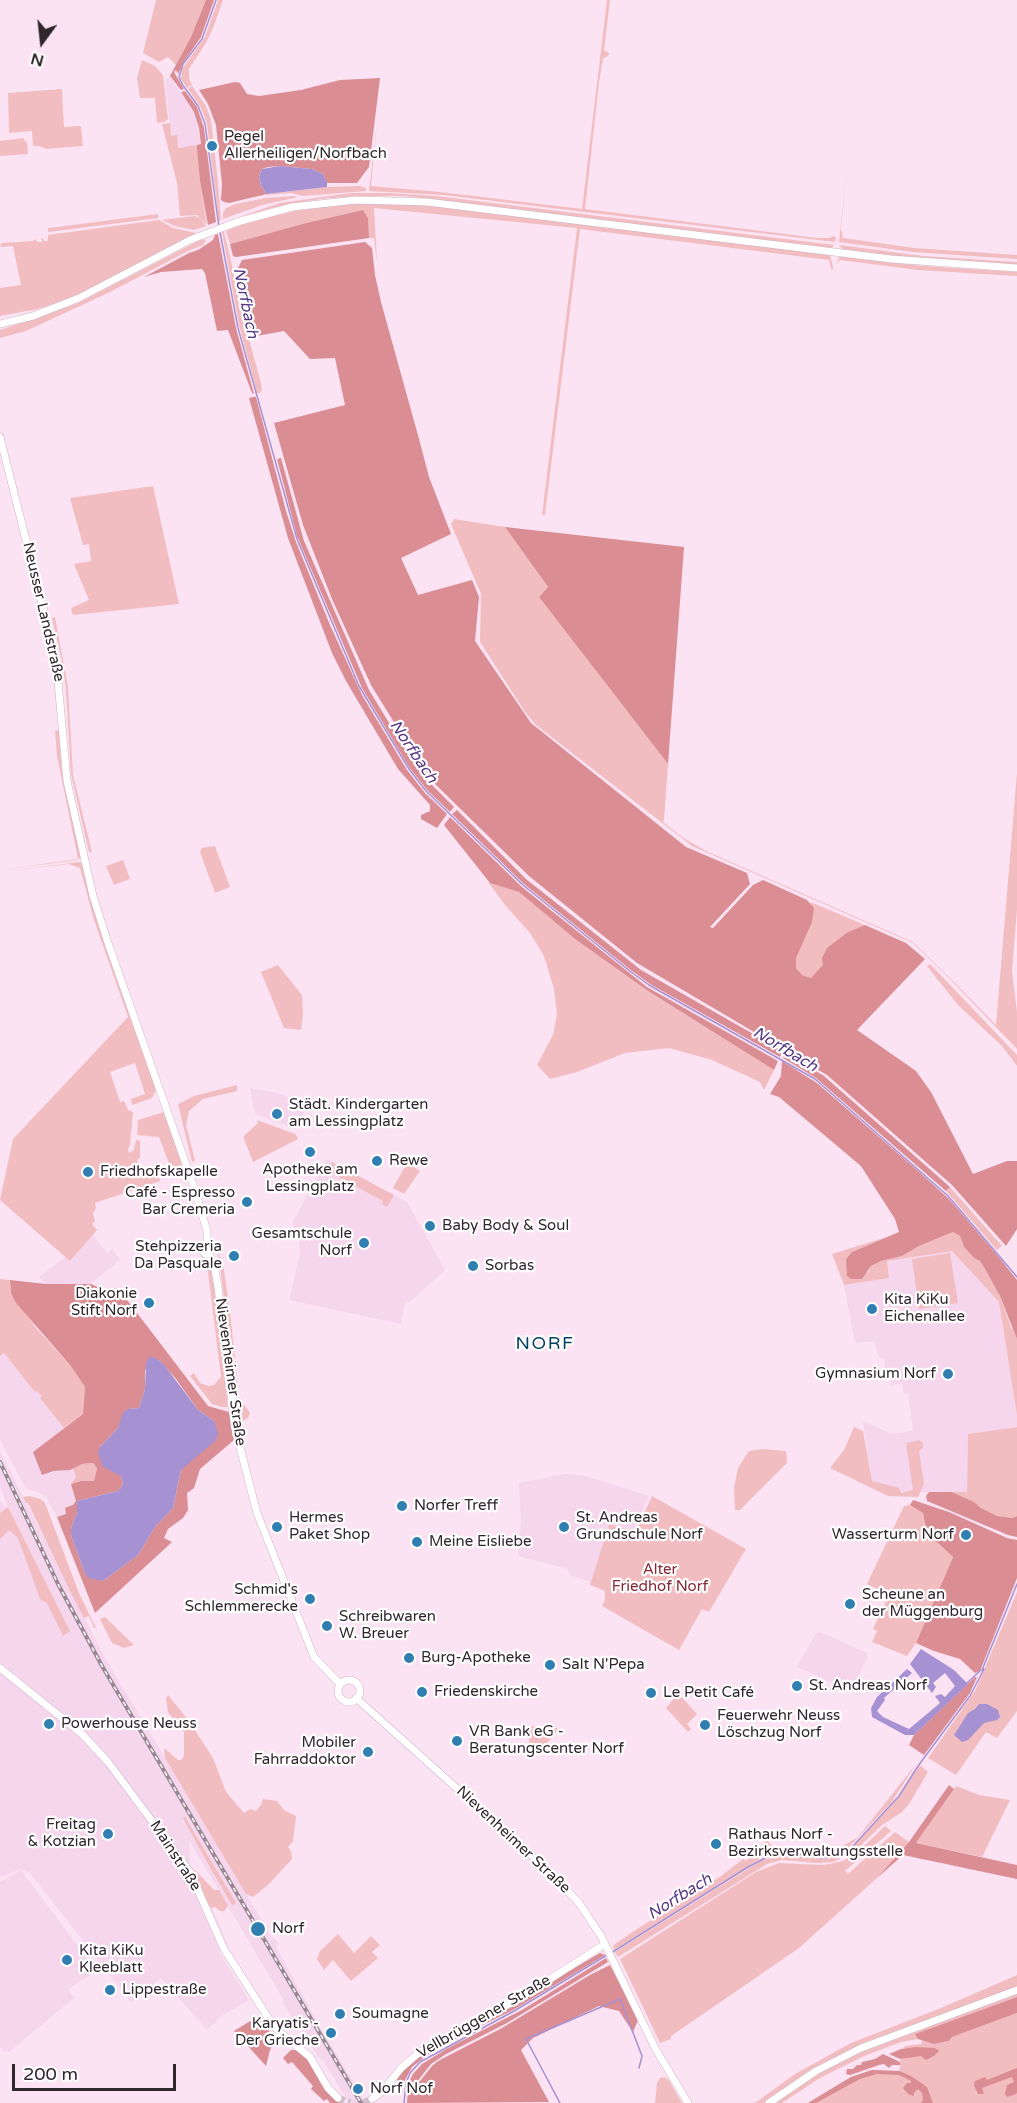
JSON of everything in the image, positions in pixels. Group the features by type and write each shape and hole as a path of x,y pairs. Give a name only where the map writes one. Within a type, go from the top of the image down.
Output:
{"main road":[{"path":"0,324 44,312 80,298 201,236 237,222 281,210 327,202 364,199 404,200 900,260 1017,268"},
{"name":"Neusser Landstraße","path":"0,437 56,659 66,782 85,860"},
{"name":"Nievenheimer Straße","path":"85,860 104,930 195,1190 207,1231 207,1244 212,1248 209,1254 214,1264 218,1287 234,1425 258,1513 314,1657 340,1684"},
{"name":"Mainstraße","path":"0,1668 82,1734 108,1762 190,1872 223,1946 268,2019 278,2031 310,2057 328,2088 338,2098"},
{"path":"349,1681 357,1684 359,1692 356,1698 349,1702 341,1699 338,1692 340,1684 349,1681"},
{"name":"Nievenheimer Straße","path":"356,1698 563,1884 586,1912 605,1944 655,2048 688,2103"},
{"name":"Vellbrüggener Straße","path":"372,2099 382,2092 401,2068 416,2055 516,2000 605,1944"},
{"path":"770,2103 816,2071 861,2048 1017,1990"}],"shaded area":[{"path":"206,0 214,0 201,37 178,74 176,70 174,72 184,89 181,90 170,76 191,37"},
{"path":"169,77 195,112 201,145 178,148 171,136 165,80"},
{"path":"380,78 369,167 357,183 327,183 323,174 312,169 268,167 262,169 259,177 266,194 229,203 221,200 222,184 216,125 208,104 199,90 235,82 240,83 247,94 259,96 301,90 340,80"},
{"path":"185,91 197,107 204,128 216,222 208,225 197,149 197,145 201,144 199,128 194,112 181,92"},
{"path":"280,166 312,169 323,174 327,187 266,194 259,177 262,169"},
{"path":"363,210 368,218 369,238 233,256 230,244"},
{"path":"218,234 236,328 254,394 228,330 217,331 205,273 202,269 161,272 144,277 198,250"},
{"path":"365,242 372,248 381,302 429,477 451,534 401,558 418,595 472,580 479,597 475,641 531,723 686,847 747,873 750,884 710,927 713,928 753,885 763,880 807,900 814,908 812,922 796,958 796,968 802,975 811,978 823,965 822,958 827,948 848,932 865,925 906,943 925,959 857,1030 916,1071 931,1092 973,1174 1007,1161 1017,1161 1017,1229 1006,1246 952,1185 827,1075 637,963 529,876 432,781 421,766 371,685 332,599 303,525 274,423 345,405 335,358 310,359 284,331 251,337 237,270 242,260"},
{"path":"256,397 296,542 330,625 362,695 407,770 425,793 447,814 437,828 421,819 421,815 430,811 430,805 398,769 332,653 288,538 249,398"},
{"path":"281,458 304,541 369,690 416,767 454,807 450,812 427,790 409,767 362,688 297,536 277,459"},
{"path":"505,527 684,547 668,764 539,597 548,587"},
{"path":"457,810 526,879 641,970 783,1051 780,1057 650,984 632,971 524,884 452,814"},
{"path":"450,817 522,887 647,987 778,1061 774,1070 648,991 575,939 519,892 490,883 444,825"},
{"path":"786,1053 824,1076 950,1187 946,1191 816,1078 783,1058"},
{"path":"782,1061 817,1083 917,1170 949,1199 998,1256 1017,1280 1017,1339 1000,1296 985,1269 980,1261 964,1247 960,1236 953,1232 919,1246 902,1256 871,1266 862,1279 851,1279 847,1276 846,1259 852,1252 899,1232 895,1219 861,1166 779,1097 770,1094 781,1076"},
{"path":"250,1088 277,1093 309,1104 296,1127 293,1128 255,1114"},
{"name":"Gesamtschule Norf","path":"327,1159 407,1202 445,1270 410,1302 405,1301 401,1324 289,1300 300,1253 299,1239 292,1223"},
{"path":"92,1234 107,1253 112,1249 120,1260 91,1284 46,1284 39,1277 65,1257 71,1261"},
{"name":"Gymnasium Norf","path":"952,1251 999,1302 1017,1427 968,1434 967,1493 901,1494 872,1481 863,1421 892,1434 913,1431 908,1393 904,1394 902,1383 891,1385 890,1377 886,1376 884,1359 880,1358 877,1353 875,1341 855,1343 844,1285 889,1278 886,1261"},
{"path":"10,1280 46,1284 91,1284 102,1289 118,1288 208,1406 229,1412 234,1440 200,1469 194,1488 187,1493 188,1510 183,1518 168,1529 164,1538 172,1542 95,1613 57,1517 66,1514 65,1508 76,1501 71,1484 94,1481 97,1468 93,1463 82,1464 70,1470 54,1471 42,1475 33,1452 83,1414 85,1387 70,1365 16,1303 11,1293","holes":["159,1360 198,1410 214,1421 181,1470 173,1508 155,1527 138,1555 103,1581 85,1574 71,1535 77,1512 77,1501 118,1491 123,1485 121,1476 100,1447 118,1428 128,1409 139,1408 145,1389 145,1370"]},
{"path":"4,1353 35,1391 37,1390 42,1396 40,1398 64,1428 33,1452 42,1475 73,1468 76,1477 71,1484 76,1501 67,1514 57,1517 46,1497 26,1489 0,1440 0,1356"},
{"path":"150,1356 165,1366 198,1410 214,1421 218,1433 216,1440 181,1470 173,1508 155,1527 138,1555 103,1581 89,1578 85,1574 71,1535 77,1512 77,1501 118,1491 123,1485 121,1476 103,1467 98,1453 100,1447 118,1428 123,1413 128,1409 139,1408 145,1389 146,1363"},
{"path":"0,1451 105,1658 265,1925 269,1927 266,1928 269,1934 279,1943 276,1946 280,1954 320,2027 366,2103 349,2103 323,2060 319,2058 283,2003 283,1999 189,1840 190,1865 228,1946 219,1952 249,2000 223,2015 207,2030 161,1978 131,2002 30,1873 21,1869 0,1877 0,1501 9,1510 0,1487"},
{"name":"St. Andreas Grundschule Norf","path":"565,1474 586,1476 649,1496 634,1530 609,1523 591,1582 570,1575 568,1569 518,1556 521,1519 519,1483"},
{"path":"929,1492 952,1492 997,1516 1012,1518 1017,1516 1017,1537 927,1501 926,1496"},
{"path":"913,1500 1017,1540 1017,1578 980,1671 975,1673 960,1659 916,1643 953,1557 927,1533 923,1513 910,1505"},
{"name":"St. Andreas Norf","path":"820,1632 867,1653 867,1658 851,1691 797,1667 816,1633"},
{"path":"921,1649 954,1670 968,1684 914,1735 905,1735 872,1717 871,1708 877,1697 907,1669 912,1673 884,1698 885,1700 877,1711 883,1717 909,1729 940,1703 935,1696 941,1694 945,1697 955,1686 945,1673 933,1683 936,1687 932,1693 910,1664"},
{"path":"977,1677 970,1693 924,1755 909,1745 914,1735"},
{"path":"979,1704 987,1704 998,1710 1000,1717 984,1723 968,1740 962,1742 954,1735 968,1713"},
{"path":"949,1785 954,1789 916,1843 1017,1865 1017,1879 903,1855 877,1878 909,1842"},
{"path":"21,1870 85,1956 94,1969 94,1973 68,1989 74,1998 9,2052 3,2051 0,2047 0,1882"},
{"path":"600,1953 605,1955 513,2010 426,2056 412,2067 404,2082 396,2080 407,2065 425,2052"},
{"path":"606,1958 608,1962 507,2023 446,2054 431,2064 416,2083 408,2084 422,2064 522,2010"},
{"path":"610,1965 638,2020 633,2032 619,2011 599,2006 533,2038 521,2050 549,2102 407,2103 408,2090 416,2086 438,2061 502,2028"},
{"path":"1017,1997 1017,2013 952,2037 949,2041 934,2044 918,2039 915,2034"},
{"path":"260,2015 275,2041 266,2066 234,2031"},
{"path":"935,2048 939,2051 926,2060 921,2056 900,2059 889,2054 901,2049"},
{"path":"291,2050 297,2050 308,2060 328,2093 340,2103 330,2103 327,2099 324,2101 311,2089 313,2086 292,2062 288,2064 283,2058"},
{"path":"883,2054 900,2062 901,2065 892,2065 889,2068 884,2064 850,2075 846,2074 847,2069 853,2069 862,2062 875,2059"},
{"path":"1017,2068 1017,2093 1014,2095 1007,2097 1005,2094 1007,2085 1014,2082 1012,2077 982,2088 984,2094 978,2094 974,2085 975,2081 985,2077 987,2080"},
{"path":"872,2070 899,2071 911,2076 927,2087 933,2103 921,2103 922,2093 918,2089 914,2096 908,2094 903,2088 911,2081 899,2075 877,2074 860,2079 816,2103 808,2103 851,2077"}],"green space":[{"path":"156,0 206,0 191,37 176,65 168,57 159,62 143,53"},
{"path":"218,0 223,0 206,43 189,69 192,85 187,88 181,79 182,69 205,37"},
{"path":"607,0 610,0 604,50 609,53 603,58 599,83 585,209 817,238 833,236 836,237 835,242 444,195 369,191 377,122 371,186 582,209"},
{"path":"142,60 155,66 163,75 168,119 164,122 157,123 155,98 140,98 137,78"},
{"path":"192,86 206,106 211,120 221,220 219,221 207,124 201,108 188,89"},
{"path":"62,89 64,127 81,126 83,146 46,149 33,146 32,131 9,133 8,93"},
{"path":"170,123 171,136 177,135 178,148 197,145 207,225 197,215 180,216 177,183 162,124"},
{"path":"24,138 27,142 28,154 0,156 0,141"},
{"path":"847,170 841,229 843,238 914,248 1017,255 1017,259 913,252 839,242"},
{"path":"360,186 366,188 366,191 303,196 291,193 239,200 266,194 327,187"},
{"path":"351,193 436,196 834,245 831,248 404,196 320,199 236,218 280,203"},
{"path":"298,197 262,205 223,219 226,208 236,204 265,198"},
{"path":"352,203 411,204 460,209 830,255 833,267 832,272 829,260 580,229 545,515 542,515 577,228 374,208 377,262 374,238 369,238 368,218 363,210 230,244 226,231 251,221 295,211"},
{"path":"158,214 158,218 48,232 48,228"},
{"path":"194,216 200,218 206,226 194,230 175,226 162,220"},
{"path":"159,220 173,228 196,233 112,279 66,300 38,309 0,316 0,288 21,285 13,246 0,247 2,243 36,239 37,242 42,242 41,238 48,241 48,235"},
{"path":"222,232 224,232 241,310 261,383 260,393 257,393 239,325"},
{"path":"202,239 206,241 203,245 110,292 26,331 0,338 0,330 76,304"},
{"path":"839,245 923,256 1017,262 1017,265 887,255 842,249"},
{"path":"840,256 924,266 1017,272 1017,276 918,270 840,260 836,265"},
{"path":"153,486 179,604 73,615 71,608 89,600 74,564 91,561 89,544 83,545 70,498"},
{"path":"454,519 505,527 548,587 539,597 668,764 663,822 683,838 708,852 913,942 996,1025 1017,773 1017,910 1012,971 1017,1012 1017,1049 913,943 692,846 536,725 525,712 480,642 481,594 451,524"},
{"path":"55,617 68,687 73,775 92,852 89,852 71,774 66,689 52,618"},
{"path":"59,730 62,774 81,857 77,860 0,870 78,859 57,756 55,731"},
{"path":"215,846 230,887 215,893 200,852 202,848"},
{"path":"123,860 130,879 114,885 106,866"},
{"path":"80,862 97,921 156,1090 152,1098 132,1105 131,1099 145,1094 135,1063 110,1072 120,1102 124,1101 128,1110 133,1112 129,1153 134,1150 136,1140 140,1141 140,1158 137,1160 143,1175 148,1173 150,1177 158,1175 160,1181 95,1203 96,1208 93,1213 95,1221 92,1224 97,1230 70,1261 0,1200 13,1139 128,1017 94,920 80,868 69,864 0,872"},
{"path":"488,882 519,892 575,939 648,991 774,1070 764,1090 760,1082 712,1060 669,1048 625,1053 577,1072 550,1079 537,1065 553,1035 557,1014 554,989 544,956 530,933"},
{"path":"811,902 865,925 848,932 819,971 811,978 802,975 796,968 796,958"},
{"path":"930,964 1017,1055 1017,1066 1002,1046 958,1005 927,966"},
{"path":"278,965 302,995 301,1030 284,1028 261,972"},
{"path":"237,1085 237,1091 203,1099 189,1111 186,1125 195,1161 192,1162 178,1104 194,1096"},
{"path":"164,1112 182,1165 166,1170 170,1166 159,1137 137,1135 138,1120"},
{"path":"257,1120 295,1134 298,1139 253,1162 244,1136 258,1123"},
{"path":"332,1162 394,1195 387,1207 382,1204 383,1201 328,1171"},
{"path":"407,1163 420,1171 404,1194 393,1188"},
{"path":"950,1187 1002,1246 997,1250 946,1191"},
{"path":"953,1232 960,1236 964,1247 980,1261 985,1269 1000,1296 1017,1339 1017,1415 999,1302 952,1251 887,1261 889,1278 844,1285 832,1254 887,1237 852,1252 868,1273 871,1266 881,1261 902,1256 919,1246"},
{"path":"218,1252 223,1264 230,1312 239,1397 250,1413 243,1421 240,1421"},
{"path":"950,1253 958,1303 919,1309 912,1259"},
{"path":"210,1263 213,1272 228,1407 212,1404 190,1376 194,1373 200,1383 209,1386 214,1385 221,1377 207,1264"},
{"path":"0,1279 10,1280 11,1293 36,1328 70,1365 85,1387 83,1414 64,1428 40,1398 42,1396 37,1391 35,1392 4,1353 0,1356"},
{"path":"854,1427 863,1431 872,1481 899,1488 901,1493 913,1490 906,1443 919,1440 922,1442 923,1448 919,1451 924,1484 918,1497 888,1496 830,1468 844,1450"},
{"path":"1017,1427 1017,1516 1012,1518 997,1516 952,1492 967,1492 968,1434"},
{"path":"762,1449 786,1451 787,1463 740,1510 735,1510 734,1487 738,1468 749,1451"},
{"path":"93,1463 97,1468 94,1481 71,1484 76,1477 73,1468"},
{"path":"30,1496 45,1503 79,1593 96,1628 89,1616 84,1618 23,1497"},
{"name":"Alter Friedhof Norf","path":"652,1496 746,1549 709,1612 702,1609 679,1650 602,1606 605,1591 590,1585 609,1524 636,1531"},
{"path":"910,1505 923,1513 927,1533 953,1557 916,1643 907,1656 872,1642 877,1631 873,1629 889,1595 867,1584 904,1506"},
{"path":"8,1507 70,1631 63,1636 47,1603 40,1599 18,1538 9,1530 0,1539 0,1513"},
{"path":"1017,1592 1017,1711 997,1738 986,1732 956,1775 928,1758 975,1691"},
{"path":"105,1617 134,1645 124,1648 112,1643 100,1619"},
{"path":"678,1693 697,1714 687,1724 691,1729 688,1732 666,1708"},
{"path":"168,1695 189,1721 213,1758 226,1792 244,1813 250,1809 256,1811 263,1799 277,1801 284,1810 296,1816 293,1841 288,1847 292,1859 269,1884 253,1897 246,1894 165,1758 164,1748 178,1760 184,1756 184,1732 168,1712 166,1699"},
{"path":"530,1726 557,1728 540,1752 529,1743"},
{"path":"917,1763 891,1803 846,1850 823,1857 785,1852 763,1857 614,1950 615,1944 634,1931 721,1876 743,1859 746,1861 767,1840 776,1851 798,1851 820,1855 834,1851 858,1837"},
{"path":"920,1765 928,1772 909,1804 902,1812 882,1825 853,1853 833,1862 782,1860 767,1864 618,1957 615,1952 762,1860 784,1855 823,1859 846,1853 892,1805"},
{"path":"956,1786 979,1795 1010,1800 982,1857 916,1843"},
{"path":"185,1817 236,1903 232,1905 183,1818"},
{"path":"885,1826 891,1831 845,1871 848,1874 895,1832 909,1842 877,1878 799,1948 671,2036 671,2039 660,2043 620,1959 756,1872 779,1863 824,1865 843,1861 861,1849"},
{"path":"195,1870 214,1890 219,1890 228,1906 224,1911 212,1908 208,1904 193,1871"},
{"path":"338,1934 354,1953 371,1936 380,1945 372,1952 378,1958 351,1981 333,1960 324,1970 317,1959 320,1951"},
{"path":"1017,1975 1017,1987 818,2066 765,2103 755,2103 795,2074 851,2043"},
{"path":"1017,1993 1017,1997 916,2034 918,2039 901,2042 864,2056 820,2078 782,2103 774,2103 810,2078 854,2055"},
{"path":"1017,2013 1017,2103 808,2103 851,2077 872,2070 899,2071 900,2060 906,2057 904,2046 921,2044 922,2040 934,2044 949,2041 952,2037"},
{"path":"660,2078 668,2079 682,2103 655,2103 657,2083"}],"waterway":[{"name":"Norfbach","path":"216,0 202,39 183,64 179,77 198,106 205,124 219,227"},
{"name":"Norfbach","path":"220,232 238,328 297,539 359,686 409,769 426,791 523,885 631,972 649,985 815,1079 948,1196 1017,1277"},
{"name":"Norfbach","path":"611,1953 767,1857 792,1853 821,1858 832,1857 840,1855 853,1846 899,1796 918,1766 970,1696 984,1669 982,1670 1017,1584"},
{"path":"967,1683 981,1670"},
{"name":"Norfbach","path":"404,2103 406,2083 410,2073 420,2062 514,2011 607,1955"},
{"path":"560,2103 526,2039 620,1999 642,2056 639,2068"}],"tunnel":[{"path":"338,2098 350,2103"},
{"path":"363,2103 372,2099"}],"railway":[{"path":"0,1462 58,1584 102,1666 361,2103"}],"place":[{"name":"Pegel Allerheiligen/Norfbach","path":"212,146"},
{"name":"Städt. Kindergarten am Lessingplatz","path":"277,1114"},
{"name":"Apotheke am Lessingplatz","path":"310,1152"},
{"name":"Rewe","path":"377,1161"},
{"name":"Friedhofskapelle","path":"88,1172"},
{"name":"Café - Espresso Bar Cremeria","path":"247,1202"},
{"name":"Baby Body & Soul","path":"430,1226"},
{"name":"Gesamtschule Norf","path":"364,1243"},
{"name":"Stehpizzeria Da Pasquale","path":"234,1256"},
{"name":"Sorbas","path":"473,1266"},
{"name":"Diakonie Stift Norf","path":"149,1303"},
{"name":"Kita KiKu Eichenallee","path":"872,1309"},
{"name":"Gymnasium Norf","path":"948,1374"},
{"name":"Norfer Treff","path":"402,1506"},
{"name":"Hermes Paket Shop","path":"277,1527"},
{"name":"St. Andreas Grundschule Norf","path":"564,1527"},
{"name":"Wasserturm Norf","path":"966,1535"},
{"name":"Meine Eisliebe","path":"417,1542"},
{"name":"Schmid's Schlemmerecke","path":"310,1599"},
{"name":"Scheune an der Müggenburg","path":"850,1604"},
{"name":"Schreibwaren W. Breuer","path":"327,1626"},
{"name":"Burg-Apotheke","path":"409,1658"},
{"name":"Salt N'Pepa","path":"550,1665"},
{"name":"St. Andreas Norf","path":"797,1686"},
{"name":"Friedenskirche","path":"422,1692"},
{"name":"Le Petit Café","path":"651,1693"},
{"name":"Powerhouse Neuss","path":"49,1724"},
{"name":"Feuerwehr Neuss Löschzug Norf","path":"705,1725"},
{"name":"VR Bank eG - Beratungscenter Norf","path":"457,1741"},
{"name":"Mobiler Fahrraddoktor","path":"368,1752"},
{"name":"Freitag & Kotzian","path":"108,1834"},
{"name":"Rathaus Norf - Bezirksverwaltungsstelle","path":"716,1844"},
{"name":"Norf","path":"258,1929"},
{"name":"Kita KiKu Kleeblatt","path":"67,1960"},
{"name":"Lippestraße","path":"110,1990"},
{"name":"Soumagne","path":"340,2014"},
{"name":"Karyatis - Der Grieche","path":"331,2033"},
{"name":"Norf Nof","path":"358,2089"}],"district":[{"name":"NORF","path":"545,1344"}]}
